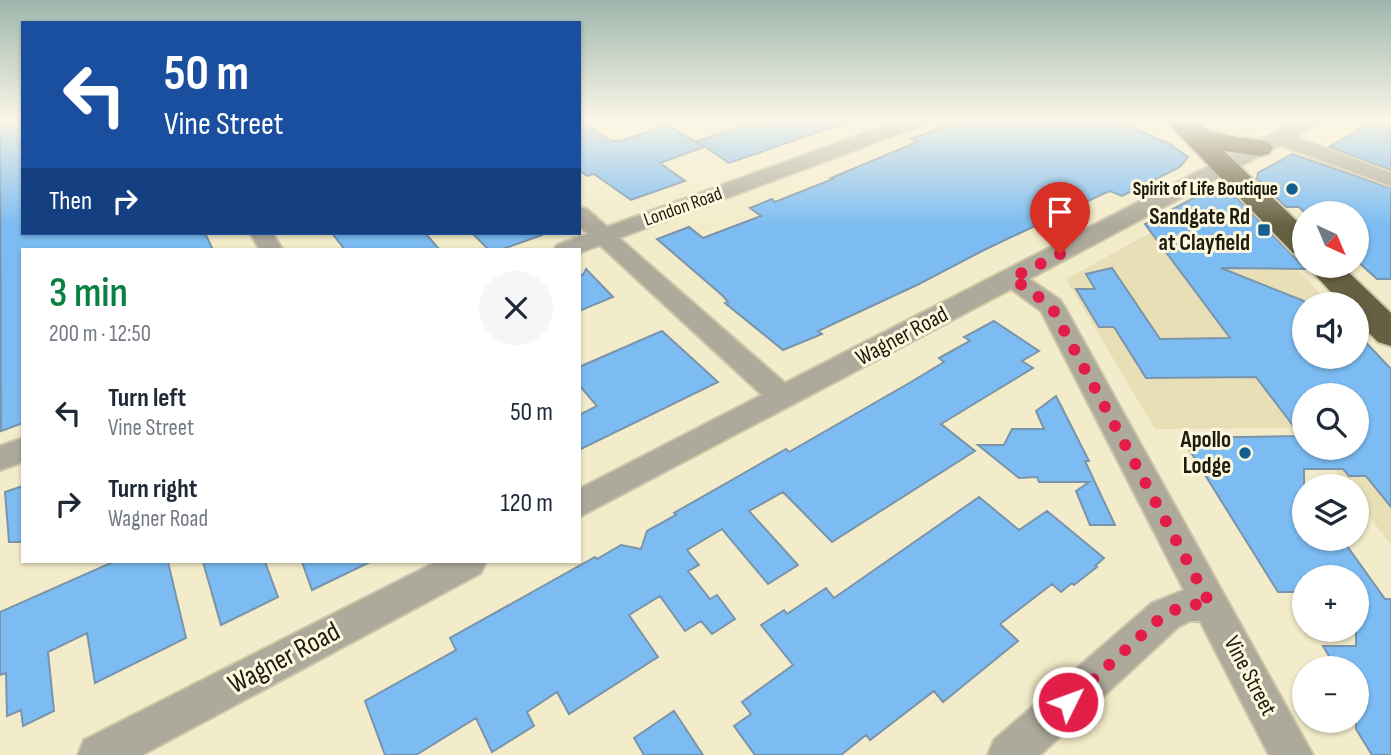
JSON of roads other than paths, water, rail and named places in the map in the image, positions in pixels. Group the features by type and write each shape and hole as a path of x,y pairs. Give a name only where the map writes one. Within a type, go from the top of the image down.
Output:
{"highway":[{"path":"1213,155 1292,234"},
{"path":"1335,278 1391,334"}],"street":[{"name":"London Road","path":"571,248 823,155"},
{"name":"Wagner Road","path":"581,503 1247,155"},
{"path":"1310,155 1391,180"},
{"path":"581,216 783,398"},
{"name":"Vine Street","path":"1012,278 1051,306 1292,755"},
{"path":"0,458 21,451"},
{"name":"Wagner Road","path":"99,755 467,563"},
{"path":"1009,755 1165,614 1187,605 1210,604"}],"place":[{"name":"Spirit of Life Boutique","path":"1292,189"},
{"name":"Sandgate Rd at Clayfield","path":"1264,230"},
{"name":"Apollo Lodge","path":"1245,453"}]}
